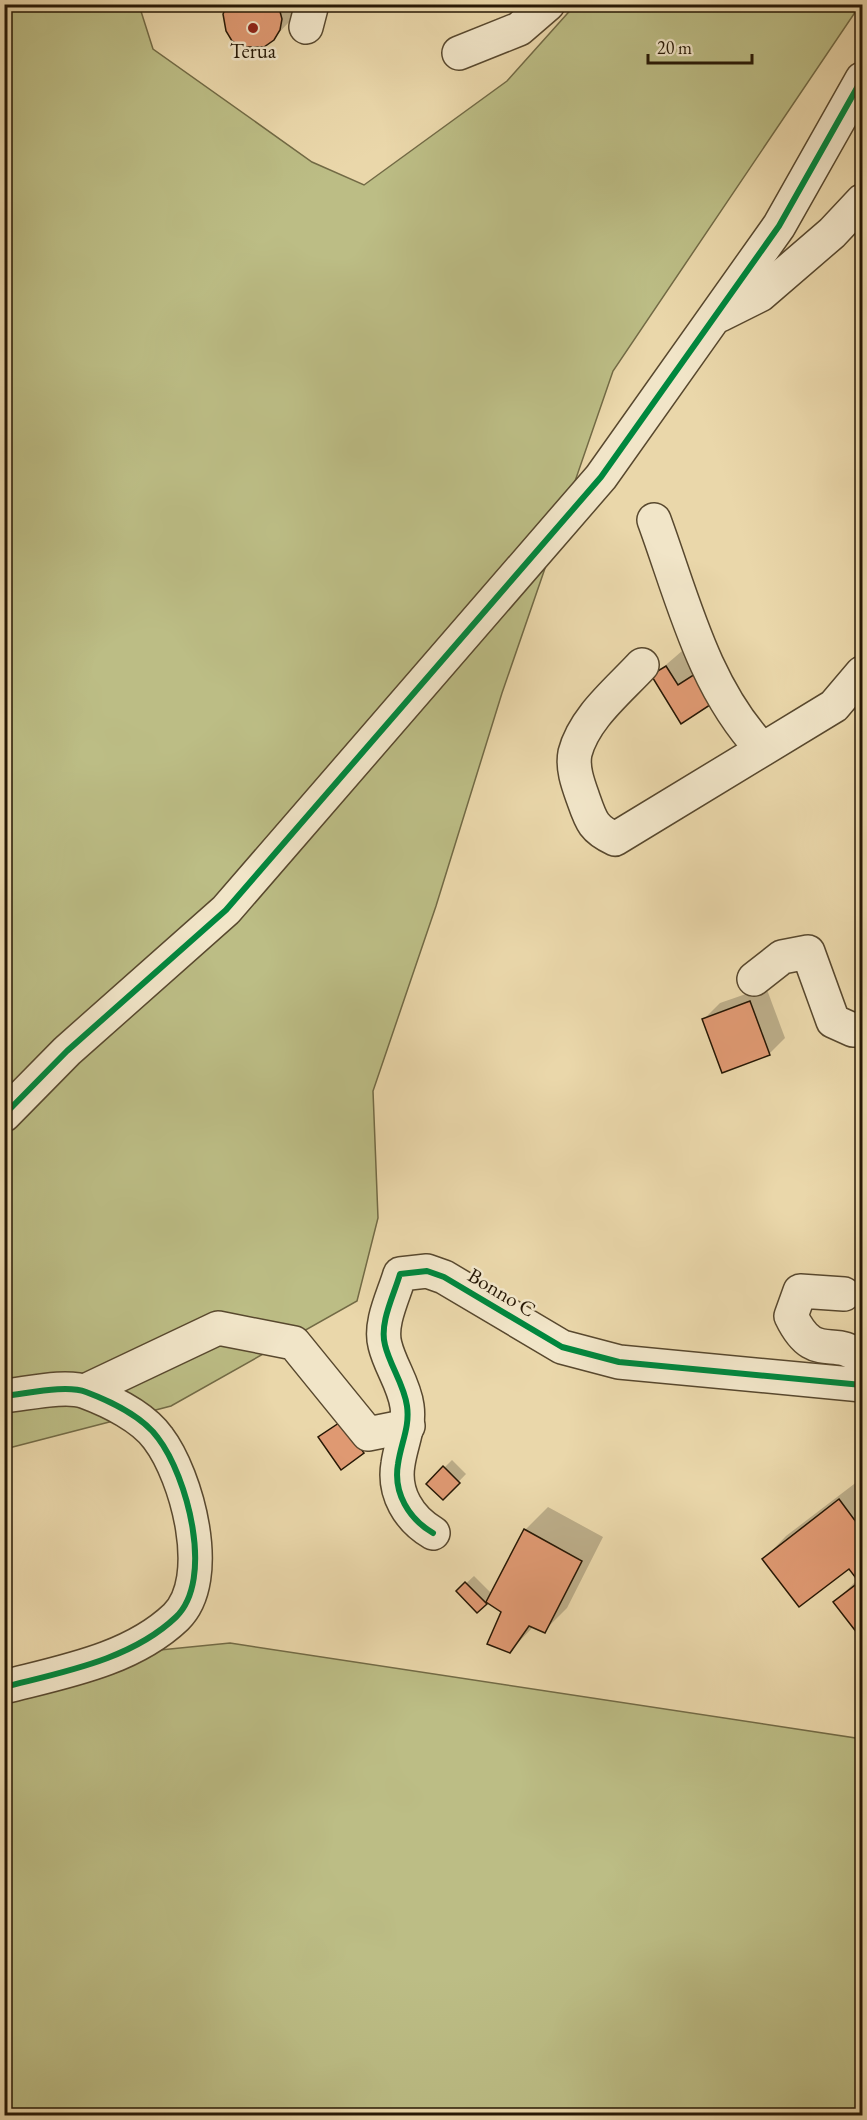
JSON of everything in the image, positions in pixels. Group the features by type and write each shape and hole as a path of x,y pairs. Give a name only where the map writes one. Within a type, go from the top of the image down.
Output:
{"street":[{"path":"459,53 519,29 548,4"},
{"path":"4,1115 67,1051 226,910 601,477 718,316 779,226 862,80"},
{"path":"718,316 760,295 831,233 862,201"},
{"path":"654,520 715,686 744,729 762,749"},
{"path":"642,665 588,724 575,754 576,779 587,811 598,831 615,839 834,706 862,673"},
{"path":"754,979 782,957 808,952 833,1021 854,1030 862,1029"},
{"name":"Bonno C","path":"433,1533 417,1524 401,1498 398,1464 408,1426 407,1404 384,1345 383,1327 400,1274 428,1271 444,1277 570,1349 620,1362 862,1385"},
{"path":"844,1294 800,1291 791,1316 800,1334 816,1346 842,1348 862,1359"},
{"path":"85,1391 218,1328 294,1343 368,1434 408,1426"},
{"path":"4,1396 74,1389 85,1391 126,1411 157,1436 170,1455 182,1483 190,1519 194,1561 189,1598 177,1616 155,1634 120,1654 4,1687"}],"green space":[{"path":"5,5 139,5 153,49 312,162 364,185 507,81 575,5 860,5 613,371 502,693 436,906 373,1091 378,1218 357,1301 171,1406 5,1449"},
{"path":"230,1643 862,1739 862,2115 5,2116 5,1688 120,1654"}],"building":[{"name":"Terua","path":"228,4 278,4 282,19 280,30 274,40 264,47 242,47 232,41 226,31 223,14"},
{"path":"666,666 678,685 695,674 713,703 681,724 651,675"},
{"path":"750,1001 770,1055 722,1073 702,1019"},
{"path":"342,1421 364,1453 341,1470 318,1437"},
{"path":"443,1466 460,1483 443,1500 426,1484"},
{"path":"839,1499 862,1530 862,1558 856,1563 862,1571 861,1638 833,1602 859,1582 849,1569 799,1607 762,1559"},
{"path":"524,1529 582,1561 545,1633 529,1626 510,1653 487,1644 501,1612 486,1602"},
{"path":"465,1582 487,1604 477,1613 456,1591"}],"cycle path":[{"path":"4,1115 67,1051 226,910 601,477 779,226 862,79"},
{"path":"433,1533 410,1513 398,1485 398,1464 408,1414 403,1390 387,1353 384,1328 400,1274 427,1271 444,1277 562,1347 619,1362 862,1385"},
{"path":"4,1396 57,1389 78,1390 115,1405 144,1423 158,1438 179,1477 187,1501 195,1554 194,1578 188,1600 176,1617 158,1632 138,1644 95,1662 4,1687"}],"place":[{"name":"Terua","path":"253,28"}]}
